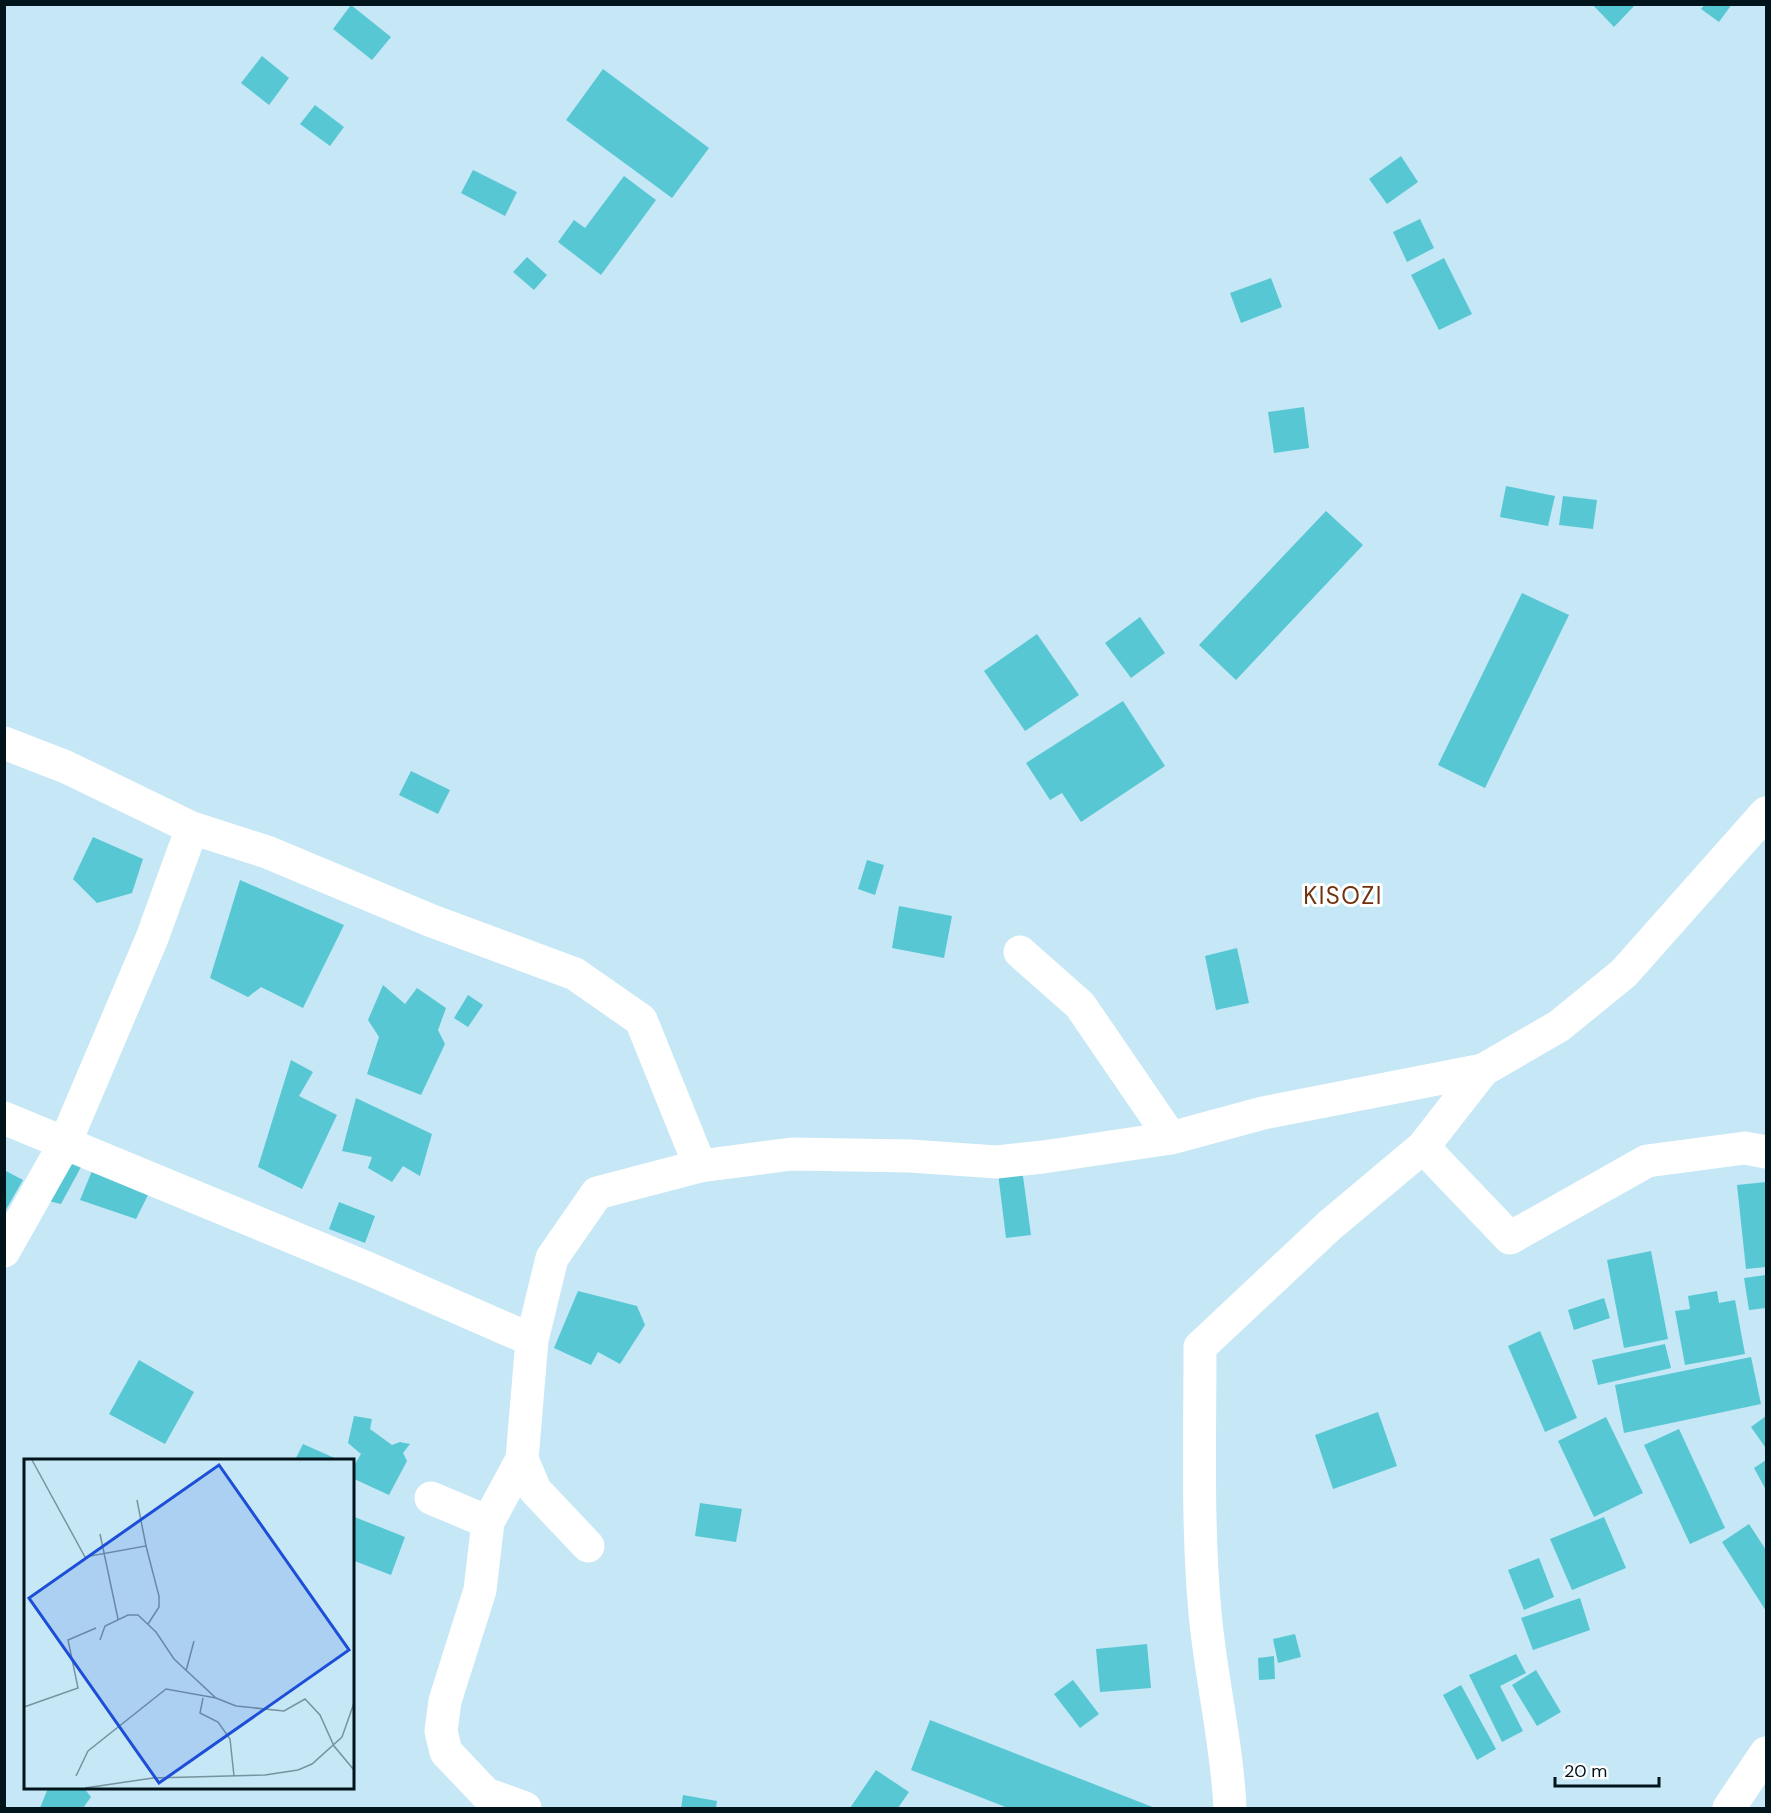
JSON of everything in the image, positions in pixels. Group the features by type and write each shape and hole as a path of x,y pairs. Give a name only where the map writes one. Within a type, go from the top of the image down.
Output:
{"street":[{"path":"4,743 66,767 192,828 267,852 432,921 575,974 641,1020 700,1166"},
{"path":"525,1809 486,1794 446,1752 441,1731 445,1701 480,1590 488,1522 522,1459 532,1340 552,1258 597,1193 700,1166 792,1154 921,1157 997,1162 1172,1138 1263,1113 1483,1070 1558,1026 1624,974 1767,813"},
{"path":"4,1251 65,1143 152,938 192,828"},
{"path":"1020,952 1080,1005 1172,1138"},
{"path":"1230,1809 1228,1769 1205,1613 1200,1481 1200,1347 1329,1226 1423,1147 1483,1070"},
{"path":"4,1118 367,1268 532,1340"},
{"path":"1423,1147 1510,1238 1647,1161 1745,1148 1767,1152"},
{"path":"522,1459 535,1490 588,1546"},
{"path":"431,1498 488,1522"},
{"path":"1729,1809 1767,1753"}],"building":[{"path":"1592,4 1636,4 1614,27"},
{"path":"1705,4 1732,4 1719,22 1701,9"},
{"path":"351,5 391,37 372,60 333,29"},
{"path":"262,56 289,78 269,105 241,83"},
{"path":"603,69 709,148 672,198 566,120"},
{"path":"315,105 344,127 330,146 300,124"},
{"path":"1401,156 1418,182 1387,204 1369,179"},
{"path":"473,170 517,192 505,216 461,193"},
{"path":"624,176 656,200 601,275 558,242 574,220 585,228"},
{"path":"1420,219 1434,248 1407,262 1393,232"},
{"path":"527,257 547,275 534,290 513,272"},
{"path":"1444,258 1472,314 1439,330 1411,275"},
{"path":"1271,278 1282,307 1241,323 1230,293"},
{"path":"1304,407 1309,448 1274,453 1268,412"},
{"path":"1506,486 1555,496 1548,526 1500,517"},
{"path":"1563,496 1597,500 1593,529 1559,525"},
{"path":"1326,511 1363,545 1236,680 1199,645"},
{"path":"1522,593 1569,615 1485,788 1438,765"},
{"path":"1140,617 1165,653 1131,678 1105,643"},
{"path":"1037,634 1079,695 1025,731 984,671"},
{"path":"1123,701 1165,766 1081,822 1062,793 1050,800 1026,763"},
{"path":"411,771 450,790 438,814 399,795"},
{"path":"93,837 143,859 132,893 97,903 73,879"},
{"path":"867,860 884,865 875,895 858,889"},
{"path":"240,880 344,925 303,1008 261,987 248,997 210,978"},
{"path":"899,906 952,916 944,958 892,948"},
{"path":"1237,948 1249,1003 1216,1010 1205,956"},
{"path":"383,985 405,1004 417,988 446,1008 438,1030 445,1044 421,1095 367,1074 379,1037 368,1020"},
{"path":"468,995 483,1005 468,1027 454,1018"},
{"path":"291,1060 313,1072 299,1096 337,1115 302,1189 258,1167"},
{"path":"356,1098 432,1134 420,1176 403,1166 392,1182 368,1168 372,1157 342,1151"},
{"path":"62,1159 81,1167 61,1204 40,1199"},
{"path":"94,1166 151,1189 136,1219 80,1200"},
{"path":"1022,1169 1031,1235 1006,1238 998,1173"},
{"path":"4,1170 23,1180 4,1213"},
{"path":"1766,1182 1766,1267 1746,1269 1737,1185"},
{"path":"339,1202 375,1216 365,1243 329,1229"},
{"path":"1651,1251 1668,1339 1624,1348 1607,1260"},
{"path":"1766,1275 1766,1308 1749,1310 1744,1278"},
{"path":"578,1291 637,1306 645,1325 620,1364 598,1352 591,1365 554,1348"},
{"path":"1717,1291 1719,1303 1735,1300 1745,1354 1685,1365 1675,1311 1690,1309 1688,1296"},
{"path":"1604,1298 1610,1318 1574,1330 1568,1310"},
{"path":"1540,1331 1577,1418 1545,1432 1508,1346"},
{"path":"1665,1344 1671,1368 1598,1385 1592,1360"},
{"path":"1751,1357 1761,1404 1624,1433 1615,1385"},
{"path":"139,1360 194,1392 165,1444 109,1414"},
{"path":"1378,1412 1397,1466 1333,1489 1315,1435"},
{"path":"354,1416 372,1419 370,1429 392,1445 400,1442 410,1444 403,1453 407,1461 389,1495 354,1479 354,1466 361,1454 348,1443"},
{"path":"1766,1416 1766,1446 1765,1447 1751,1427"},
{"path":"1606,1417 1643,1493 1594,1517 1558,1441"},
{"path":"1679,1429 1725,1528 1690,1544 1644,1445"},
{"path":"303,1444 337,1459 296,1459"},
{"path":"1766,1460 1766,1490 1754,1468"},
{"path":"700,1503 742,1509 736,1542 695,1536"},
{"path":"354,1517 405,1537 391,1575 354,1561"},
{"path":"1604,1517 1626,1568 1572,1590 1550,1539"},
{"path":"1749,1524 1766,1550 1766,1611 1722,1542"},
{"path":"1539,1558 1554,1597 1524,1610 1508,1570"},
{"path":"1580,1598 1590,1630 1533,1650 1521,1618"},
{"path":"1295,1634 1301,1657 1278,1663 1273,1639"},
{"path":"1147,1644 1151,1688 1100,1692 1096,1649"},
{"path":"1516,1654 1526,1673 1500,1686 1523,1731 1502,1742 1469,1675"},
{"path":"1274,1656 1275,1679 1259,1680 1258,1658"},
{"path":"1536,1670 1561,1712 1537,1726 1512,1685"},
{"path":"1073,1680 1099,1714 1080,1728 1054,1694"},
{"path":"1461,1685 1496,1749 1477,1760 1443,1695"},
{"path":"930,1720 1155,1808 1008,1808 911,1770"},
{"path":"876,1770 909,1792 898,1808 850,1808"},
{"path":"48,1789 85,1789 91,1797 83,1808 40,1808"},
{"path":"683,1795 717,1801 716,1808 681,1808"}],"district":[{"name":"KISOZI","path":"1343,895"}]}
